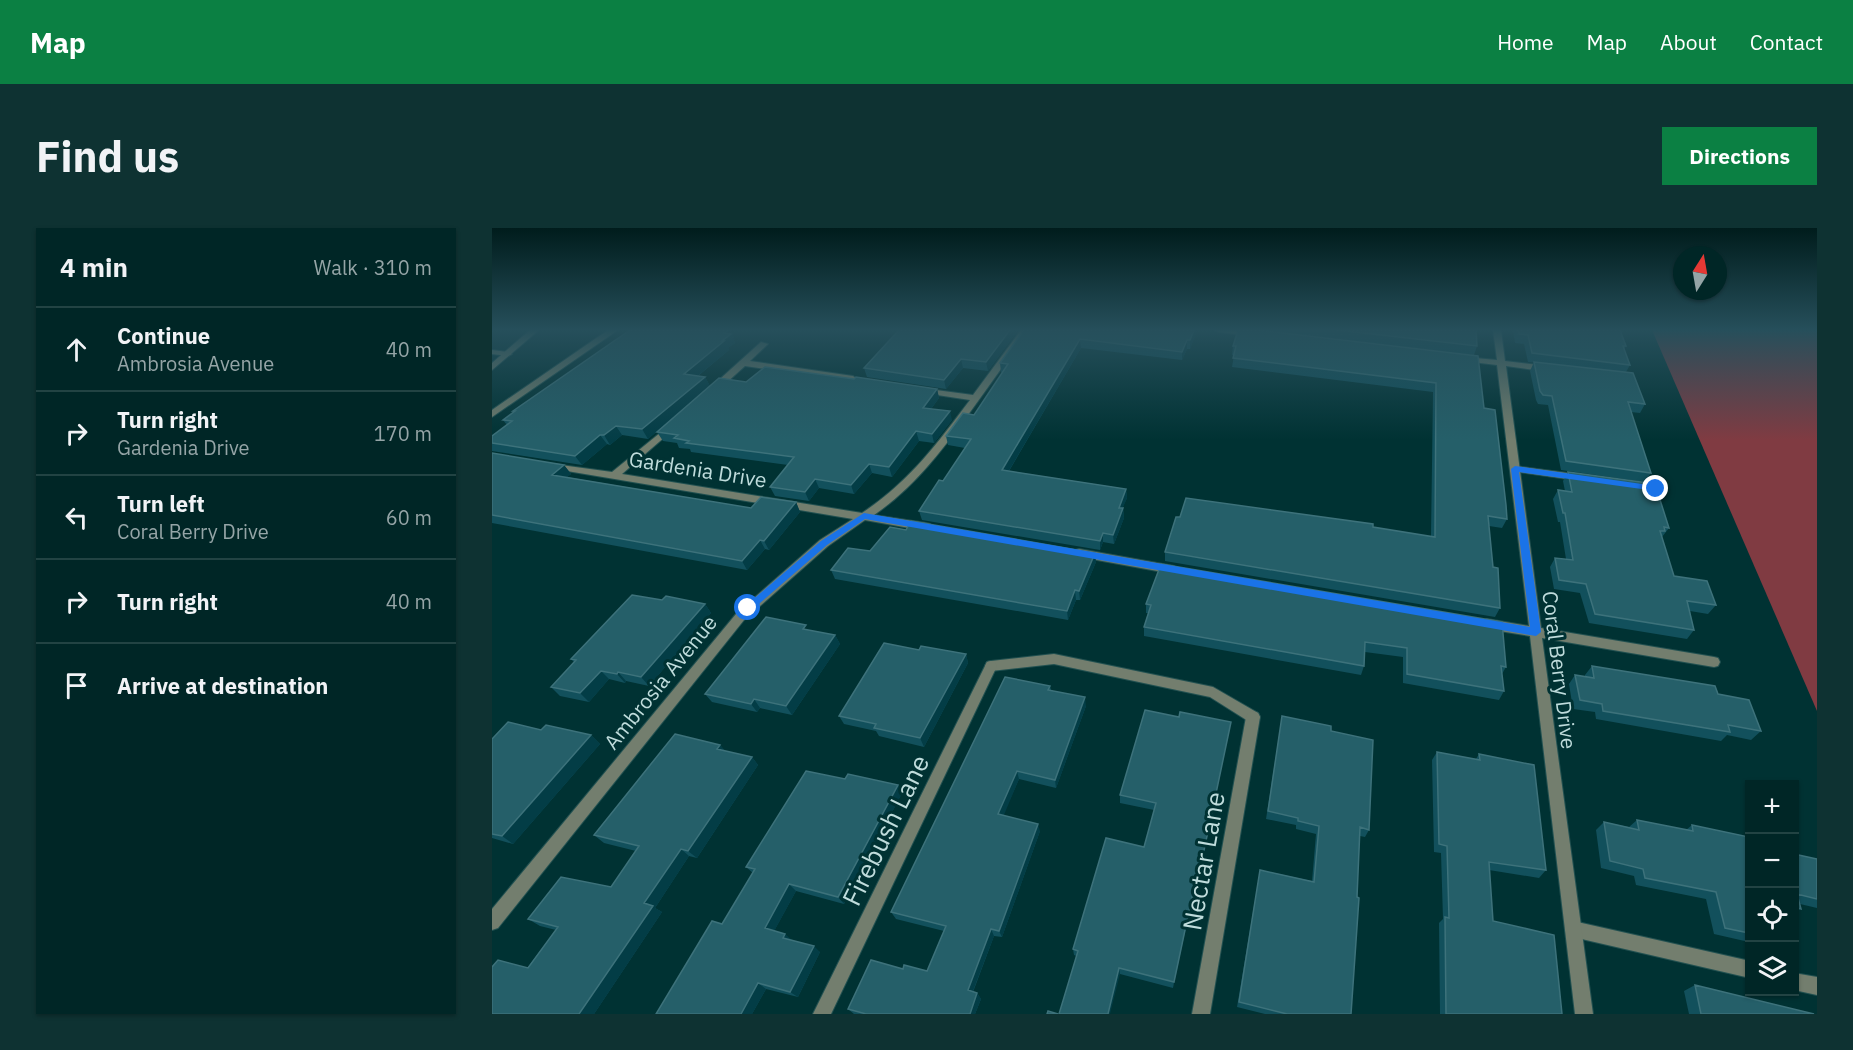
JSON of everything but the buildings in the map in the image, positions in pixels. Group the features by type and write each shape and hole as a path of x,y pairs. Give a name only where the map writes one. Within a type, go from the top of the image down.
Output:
{"street":[{"path":"492,414 561,367"},
{"path":"701,400 740,367"},
{"path":"769,367 860,380"},
{"name":"Ambrosia Avenue","path":"493,920 748,608 824,543 884,503 911,480 933,456 999,367"},
{"name":"Coral Berry Drive","path":"1501,367 1584,1014"},
{"path":"1530,367 1557,370"},
{"path":"918,389 976,398"},
{"path":"615,475 675,423"},
{"name":"Gardenia Drive","path":"537,463 934,528"},
{"path":"1515,469 1597,480"},
{"path":"1064,551 1182,571"},
{"path":"1477,622 1714,662"},
{"name":"Nectar Lane","path":"991,666 1054,659 1213,692 1253,717 1202,1014"},
{"name":"Firebush Lane","path":"822,1014 991,666"},
{"path":"1573,929 1745,969"},
{"path":"1799,982 1817,986"}],"shaded area":[{"path":"1668,367 1817,367 1817,711"}],"route":[{"path":"748,608 824,543 864,516 1536,632 1515,469 1656,489"}]}
